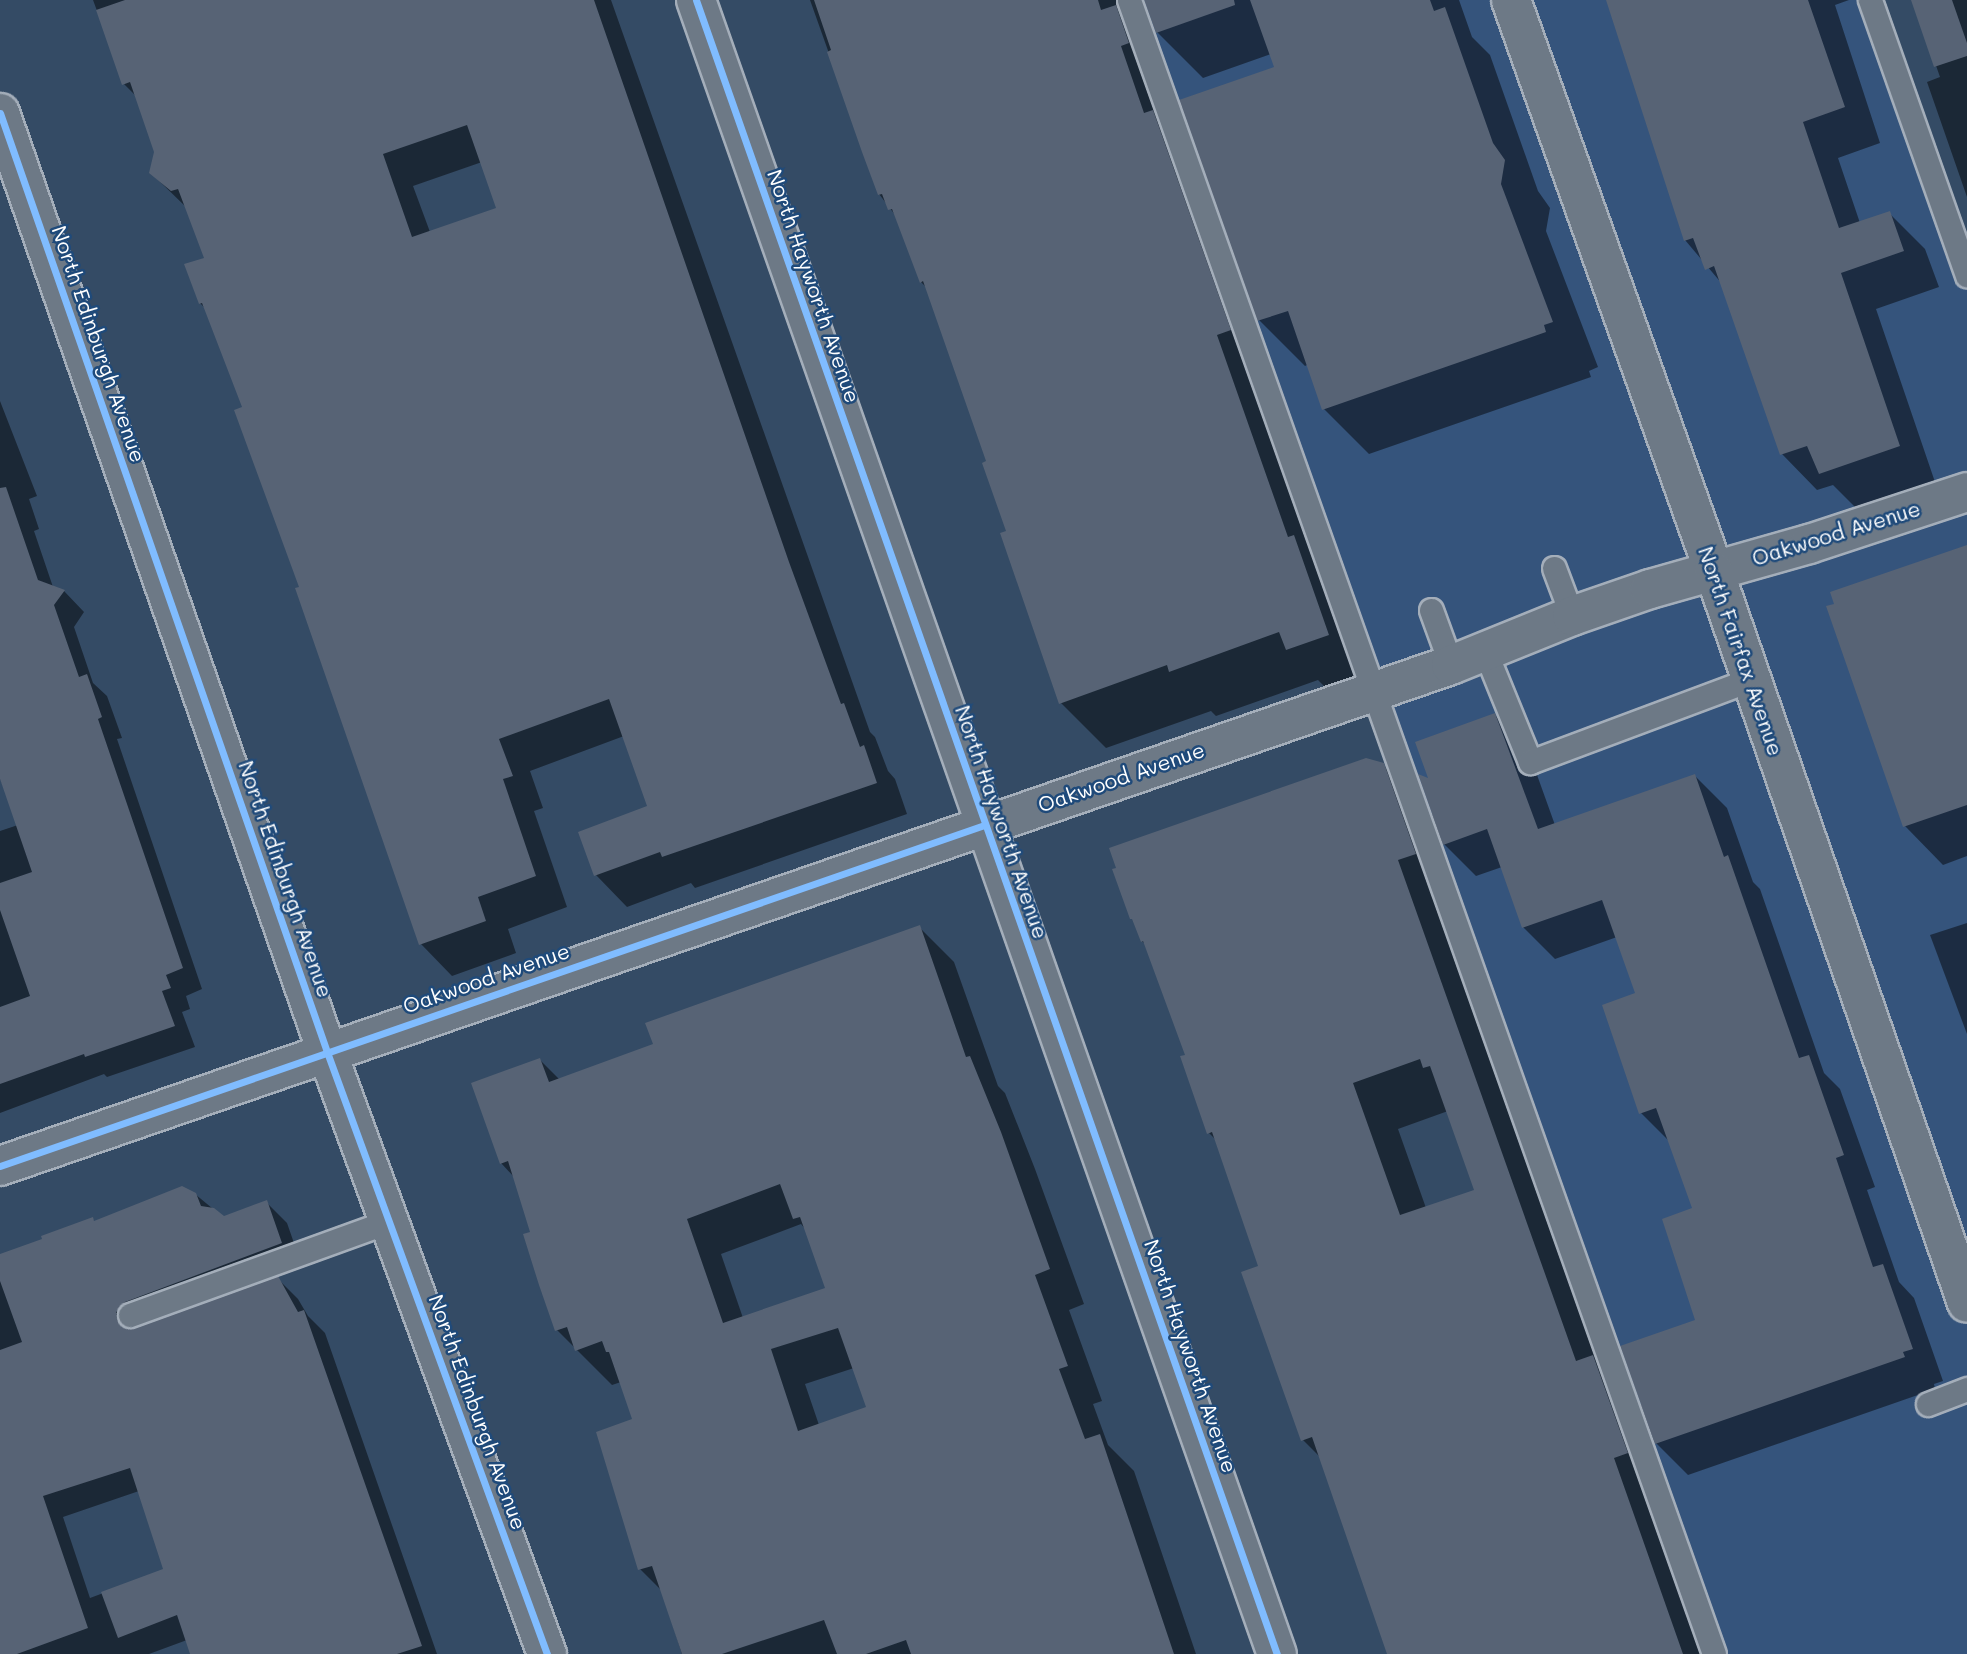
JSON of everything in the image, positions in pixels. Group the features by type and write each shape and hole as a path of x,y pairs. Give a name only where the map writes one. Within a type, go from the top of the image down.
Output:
{"street":[{"name":"North Hayworth Avenue","path":"696,0 1277,1654"},
{"name":"North Fairfax Avenue","path":"1511,0 1752,679 1967,1303"},
{"name":"North Edinburgh Avenue","path":"0,113 327,1052 547,1654"},
{"name":"Oakwood Avenue","path":"0,1166 1468,658 1572,615 1809,544 1967,492"}],"lane":[{"path":"1129,0 1371,691 1714,1654"},
{"path":"1870,0 1967,275"},
{"path":"1554,568 1572,615"},
{"path":"1431,610 1468,658 1530,762 1752,679"},
{"path":"130,1315 390,1221"},
{"path":"1928,1404 1967,1389"}],"shaded area":[{"path":"1124,0 1882,0 1967,248 1967,1654 1704,1654"}],"building":[{"path":"125,0 594,0 789,562 841,704 844,703 860,747 864,745 877,783 662,857 660,852 594,876 578,832 647,806 609,699 499,739 513,776 503,779 536,876 478,897 486,921 419,945 295,588 299,587 234,410 242,407 184,264 204,258 178,189 171,191 149,173 154,152 130,82 122,85 96,10","holes":["467,125 496,208 412,237 383,154"]},
{"path":"814,0 1098,0 1101,10 1116,5 1129,43 1121,46 1144,113 1153,110 1231,330 1217,335 1288,537 1294,535 1329,635 1286,650 1279,632 1169,672 1167,665 1059,704 1000,533 1006,531 982,463 986,461 923,281 920,283 892,209 888,210 882,194 878,195 827,52 831,50"},
{"path":"1144,0 1234,0 1235,5 1156,33"},
{"path":"1250,0 1430,0 1434,11 1445,7 1493,143 1505,160 1501,184 1553,322 1544,325 1546,332 1322,410 1288,311 1257,321 1179,100 1274,67"},
{"path":"1606,0 1808,0 1845,107 1803,122 1839,228 1890,211 1904,251 1841,273 1900,446 1819,474 1807,446 1780,455 1714,266 1705,270 1693,238 1684,241"},
{"path":"1911,0 1952,0 1967,43 1967,56 1934,67"},
{"path":"6,487 38,580 65,590 54,605 79,677 87,674 102,717 98,719 183,968 166,975 171,988 162,991 175,1026 0,1084 0,1007 30,996 0,910 0,883 32,872 0,779 0,488"},
{"path":"1967,545 1967,805 1903,827 1826,606 1834,604 1830,592"},
{"path":"1495,713 1538,829 1695,774 1724,857 1728,855 1799,1058 1809,1055 1844,1155 1836,1158 1873,1267 1883,1264 1913,1349 1903,1352 1905,1357 1655,1444 1620,1346 1695,1320 1662,1219 1692,1208 1656,1108 1639,1114 1602,1005 1635,993 1602,900 1522,928 1487,829 1443,845 1418,774 1428,778 1415,742"},
{"path":"1366,758 1384,763 1416,854 1398,860 1576,1361 1593,1355 1628,1453 1614,1458 1683,1654 1387,1654 1312,1437 1301,1441 1241,1272 1258,1266 1212,1132 1207,1134 1180,1056 1185,1055 1143,941 1141,942 1130,919 1112,869 1116,868 1109,848","holes":["1420,1059 1423,1068 1430,1066 1474,1190 1400,1215 1353,1083"]},
{"path":"920,925 966,1057 970,1056 1001,1132 1050,1269 1035,1275 1068,1366 1059,1369 1085,1439 1100,1434 1174,1654 911,1654 906,1640 866,1654 837,1654 824,1620 722,1654 682,1654 652,1566 638,1570 596,1432 632,1419 609,1352 606,1352 602,1341 575,1351 567,1327 555,1331 523,1234 530,1232 508,1161 500,1164 471,1083 540,1058 549,1082 653,1044 645,1023","holes":["780,1184 793,1219 800,1217 825,1288 723,1323 687,1219","838,1328 866,1407 798,1431 771,1349"]},
{"path":"182,1186 196,1193 201,1206 214,1208 224,1216 267,1200 282,1243 125,1302 116,1312 117,1320 127,1329 135,1328 278,1276 298,1312 304,1310 422,1646 397,1654 190,1654 177,1615 118,1638 101,1592 163,1569 130,1468 43,1496 88,1628 17,1654 0,1654 0,1350 22,1342 0,1281 0,1254 42,1239 41,1236 93,1217 94,1221"}],"cycle path":[{"path":"696,0 1277,1654"},
{"path":"0,113 327,1052 547,1654"},
{"path":"0,1166 984,825"}]}
